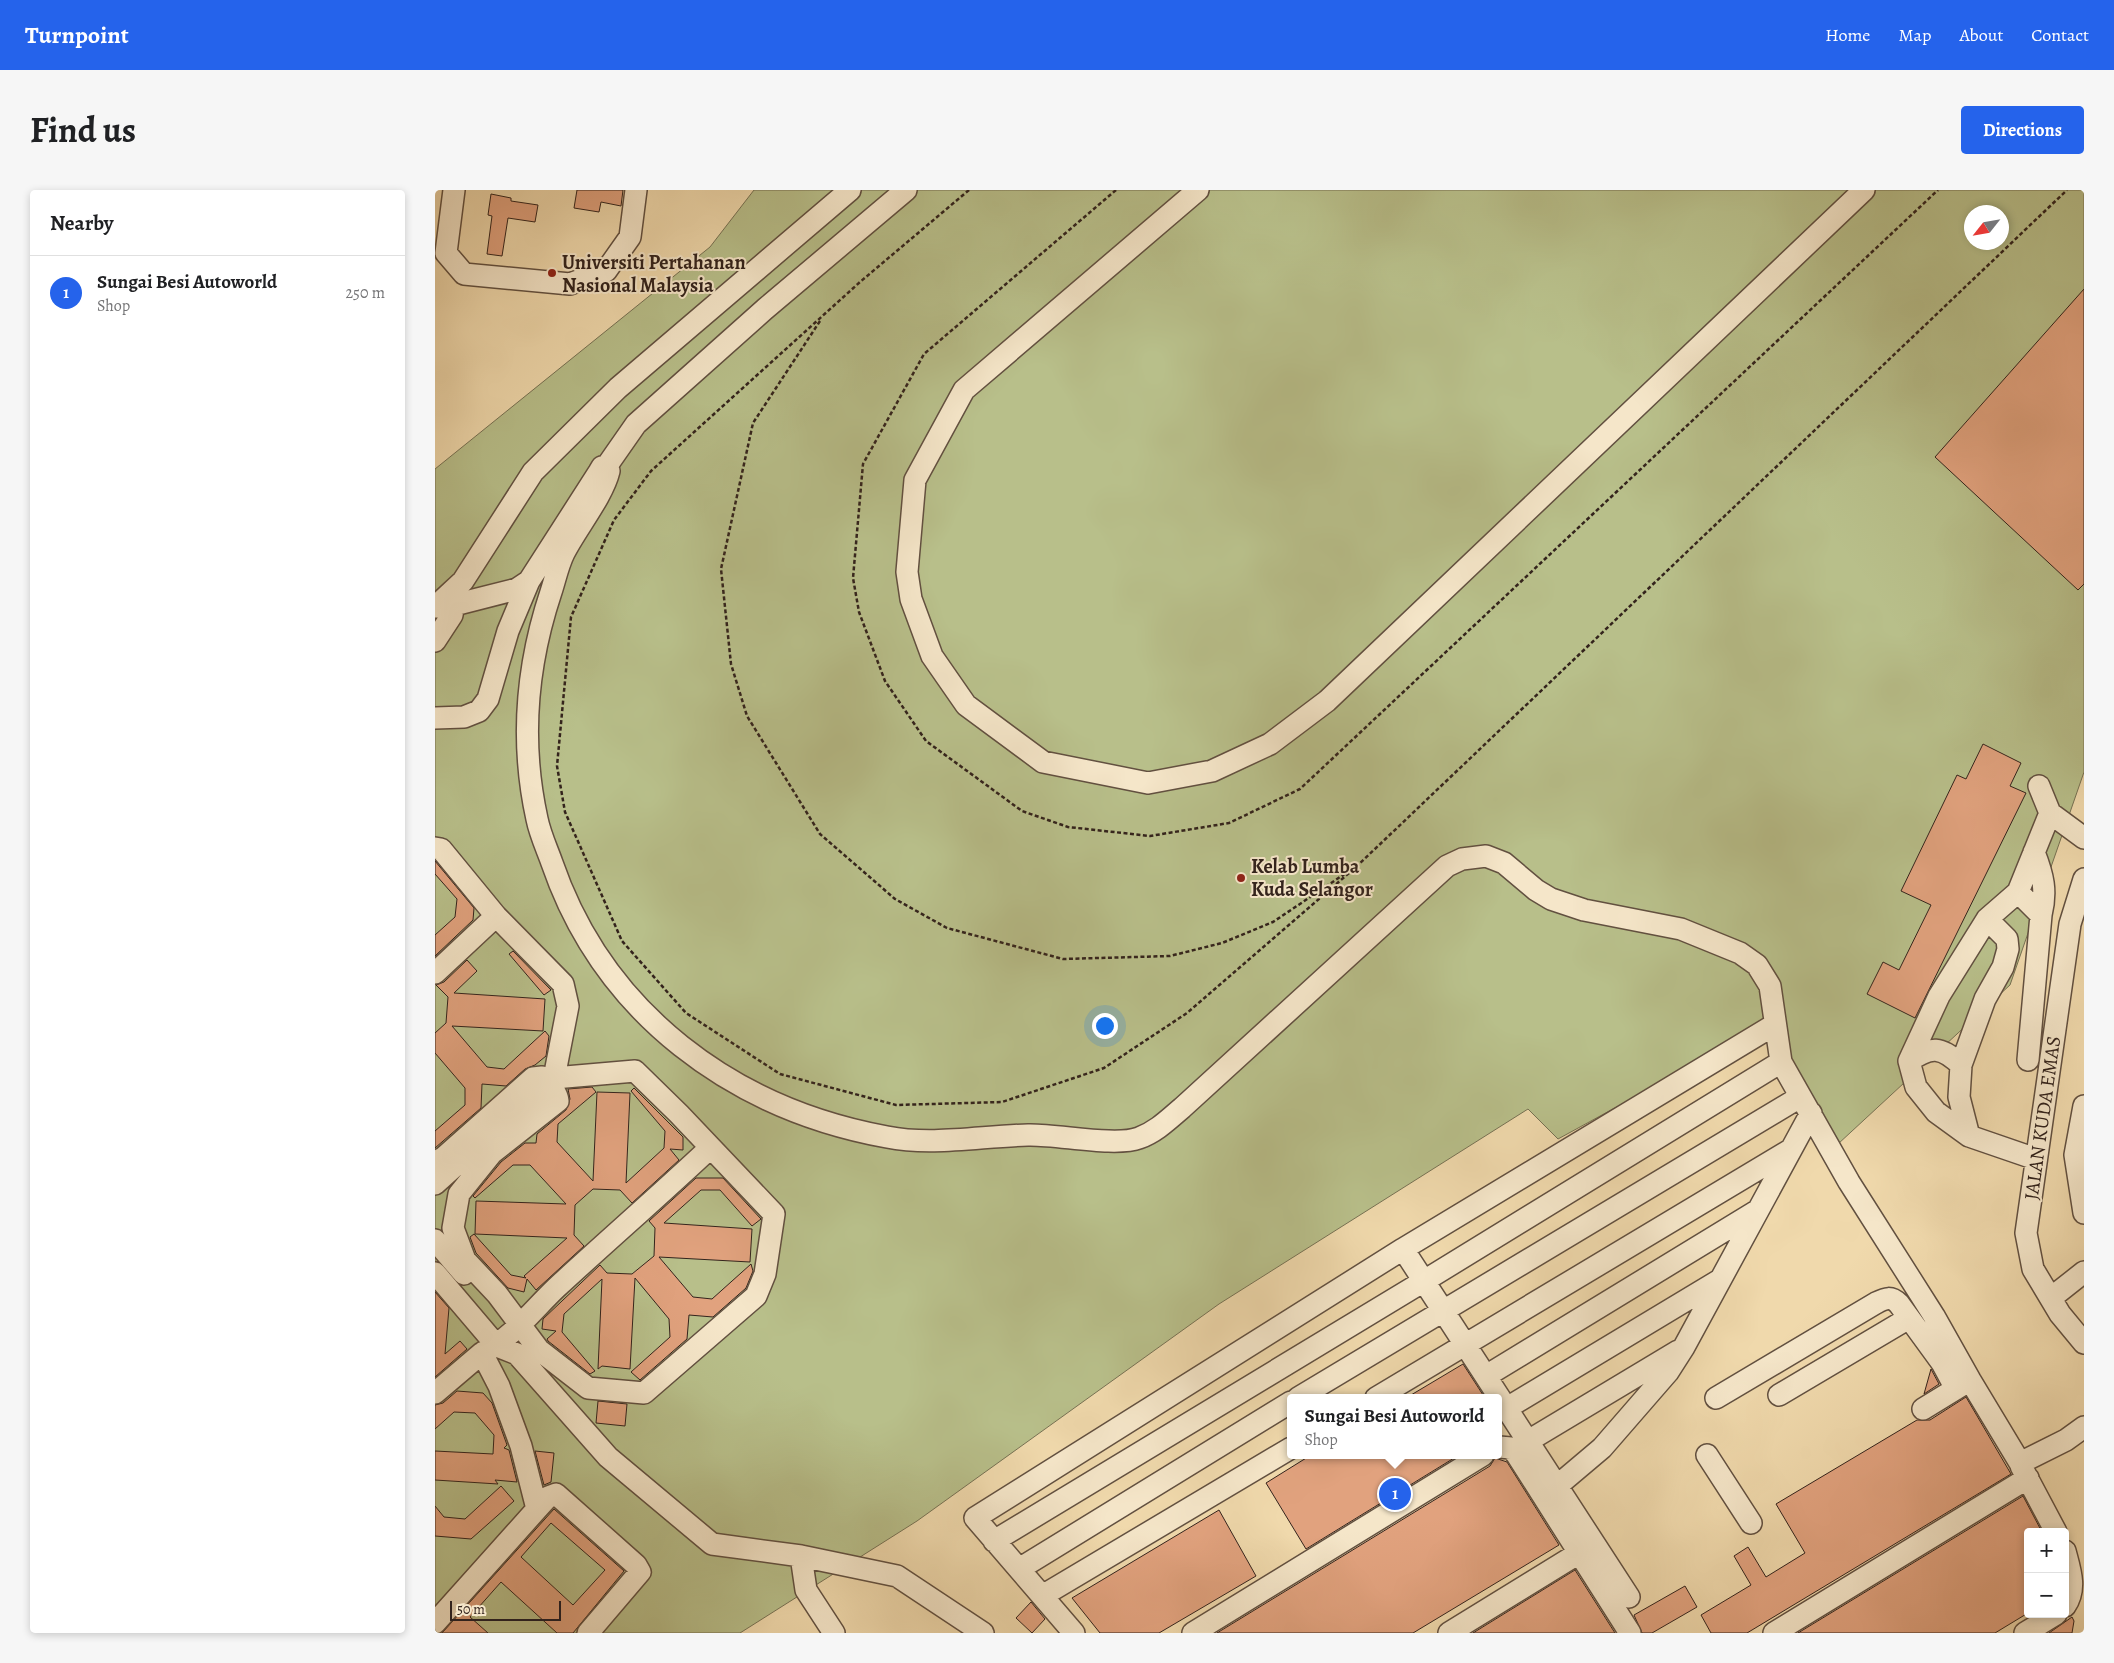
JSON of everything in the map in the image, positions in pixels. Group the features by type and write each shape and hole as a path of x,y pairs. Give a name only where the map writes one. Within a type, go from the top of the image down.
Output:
{"street":[{"path":"454,190 447,253 465,274 570,284 606,271 630,237 636,190"},
{"path":"448,599 463,581 533,472 618,388 850,190"},
{"path":"435,718 464,716 479,711 488,699 508,631 529,581 602,467 606,467 635,424 765,309 907,190"},
{"path":"1198,190 965,390 915,480 907,563 911,600 932,656 966,705 1043,762 1147,782 1212,771 1270,744 1327,701 1864,190"},
{"path":"606,467 609,471 608,477 563,555 540,625 528,688 528,754 537,820 563,893 589,943 632,1002 683,1049 743,1089 802,1114 888,1138 929,1140 1039,1134 1122,1141 1137,1140 1151,1133 1183,1108 1447,866 1472,857 1486,856 1504,863 1536,890 1551,899 1584,910 1681,930 1740,953 1757,965 1770,986 1774,1025 1781,1062 1849,1182 1935,1316 1963,1385"},
{"path":"448,599 517,589 529,581"},
{"path":"435,641 452,614 448,599"},
{"path":"2039,786 2050,813 2084,838"},
{"path":"2036,1159 1969,1136 1936,1112 1916,1087 1909,1061 1939,996 1987,919 2018,892 2050,813"},
{"path":"435,848 441,849 496,916 563,984 568,1006 550,1081 435,1184"},
{"path":"2028,1060 2038,966 2041,915 2045,897 2044,877 2034,852"},
{"name":"JALAN KUDA EMAS","path":"2084,879 2070,924 2026,1233 2033,1269 2060,1314 2084,1343"},
{"path":"2018,892 2041,915"},
{"path":"435,973 496,916"},
{"path":"1969,1136 1959,1097 1961,1065 1985,999 2003,967 2008,949 2007,939 1987,919"},
{"path":"1074,1633 975,1518 1403,1249 1774,1025"},
{"path":"1909,1061 1921,1053 1934,1049 1950,1055 1961,1065"},
{"path":"994,1540 1424,1281 1781,1062"},
{"path":"435,1162 443,1158 533,1078 542,1077 550,1081 635,1071 774,1214 765,1274 756,1296 644,1392 588,1388 539,1350 503,1338 435,1240"},
{"path":"537,1509 521,1446 499,1386 503,1338 497,1294 465,1260 453,1228 459,1194 487,1160 558,1100 550,1081"},
{"path":"1557,1486 1602,1448 1668,1372 1684,1347 1790,1150 1806,1105"},
{"path":"1305,1394 1443,1309 1806,1105"},
{"path":"2084,1106 2075,1155 2084,1213"},
{"path":"435,1393 503,1338 710,1148"},
{"path":"1383,1394 1790,1150"},
{"path":"1486,1376 1757,1211"},
{"path":"1403,1249 1498,1394"},
{"path":"2051,1298 2084,1272"},
{"path":"435,1273 503,1338 608,1457 711,1544 801,1556 897,1576 983,1633"},
{"path":"1507,1408 1718,1281"},
{"path":"1908,1317 1942,1363 1963,1385 2024,1470 2054,1528"},
{"path":"1779,1394 1908,1317"},
{"path":"1803,1397 1908,1317"},
{"path":"1721,1403 1908,1317"},
{"path":"1528,1442 1684,1347"},
{"path":"1923,1409 1963,1385"},
{"path":"1502,1400 1629,1597"},
{"path":"1019,1569 1287,1404"},
{"path":"1784,1630 2024,1470 2084,1427"},
{"path":"1502,1447 1511,1448 1517,1455 1630,1633"},
{"path":"1042,1596 1287,1450"},
{"path":"1707,1455 1751,1523"},
{"path":"1193,1633 1476,1459"},
{"path":"435,1623 537,1509 552,1495 560,1496 639,1569 638,1576 588,1633"},
{"path":"1449,1633 1579,1552"},
{"path":"801,1556 806,1590 834,1633"},
{"path":"2069,1566 2073,1582 2069,1600"},
{"path":"2025,1633 2049,1618"}],"path":[{"path":"969,190 860,282 651,471 614,520 571,617 557,766 565,812 622,941 686,1013 780,1074 896,1105 1002,1102 1104,1068 1187,1013 1356,867 2067,190"},
{"path":"1116,190 924,354 863,464 853,578 859,612 885,681 926,741 1022,811 1068,827 1150,836 1229,823 1300,788 1938,190"},
{"path":"860,282 818,323 753,423 721,569 731,664 747,716 820,834 895,899 947,928 1063,960 1170,956 1222,943 1273,922 1356,867"}],"green space":[{"name":"Kelab Lumba Kuda Selangor","path":"754,190 2084,190 2084,772 2010,985 1838,1144 1763,1027 1558,1139 1528,1109 1219,1304 917,1521 740,1633 435,1633 435,469 710,247"}],"building":[{"path":"577,190 623,190 621,206 601,202 599,212 574,208"},
{"path":"491,194 511,198 511,201 538,205 535,222 508,218 502,256 487,254 492,216 488,215"},
{"path":"2084,289 2084,584 2078,590 1935,457"},
{"path":"1983,744 2021,763 2010,786 2026,793 1915,1018 1867,994 1883,962 1899,970 1931,905 1901,891 1957,775 1966,779"},
{"path":"435,861 474,908 473,920 435,956 435,935 455,917 457,899 435,874"},
{"path":"513,951 551,990 544,995 509,954"},
{"path":"467,960 477,971 454,993 545,999 543,1031 452,1026 487,1067 504,1069 545,1031 549,1036 546,1056 535,1065 525,1069 506,1086 482,1084 481,1108 435,1148 435,1131 465,1105 465,1088 435,1053 435,1033 446,1023 448,997 436,985 444,982"},
{"path":"592,1087 596,1092 558,1124 557,1142 593,1181 597,1092 630,1093 626,1183 664,1148 665,1131 631,1091 634,1088 683,1137 683,1150 670,1149 679,1160 632,1203 620,1190 593,1189 575,1205 574,1235 584,1246 536,1290 527,1279 524,1292 508,1288 476,1253 470,1237 474,1234 511,1275 526,1278 524,1276 567,1238 475,1234 476,1201 566,1204 530,1165 513,1165 475,1198 473,1196 501,1162 525,1143 536,1143 537,1134 566,1110 570,1099 568,1089"},
{"path":"696,1178 723,1178 761,1219 752,1226 720,1190 701,1190 664,1223 752,1229 750,1262 659,1257 693,1297 712,1299 751,1264 753,1271 746,1288 713,1317 689,1315 687,1339 640,1380 631,1372 670,1337 669,1319 635,1278 630,1369 602,1366 598,1369 602,1279 564,1314 562,1332 595,1371 590,1374 548,1341 547,1339 556,1331 542,1329 543,1319 600,1265 607,1273 632,1274 654,1256 655,1228 649,1221"},
{"path":"435,1292 449,1308 445,1354 460,1341 467,1349 435,1377"},
{"path":"1463,1364 1482,1394 1413,1394"},
{"path":"1931,1369 1939,1384 1924,1394"},
{"path":"457,1391 483,1393 492,1403 507,1445 504,1448 509,1450 517,1482 495,1480 498,1484 435,1480 435,1451 493,1454 494,1435 475,1413 454,1412 435,1429 435,1405 443,1403"},
{"path":"1966,1397 2011,1474 1747,1633 1711,1633 1701,1615 1751,1585 1734,1556 1748,1547 1766,1577 1805,1553 1776,1504 1917,1420 1930,1420"},
{"path":"598,1401 627,1404 625,1426 596,1423"},
{"path":"535,1451 554,1453 551,1482 544,1485"},
{"path":"1305,1459 1452,1459 1306,1549 1266,1483"},
{"path":"1494,1459 1507,1462 1559,1545 1413,1633 1217,1633 1490,1466"},
{"path":"501,1486 514,1501 471,1539 435,1536 435,1506 444,1517 465,1519"},
{"path":"2023,1496 2040,1528 2024,1528 2024,1615 1995,1633 1798,1633"},
{"path":"554,1509 624,1571 573,1633 557,1633 501,1582 470,1617 488,1633 442,1633","holes":["551,1523 605,1570 573,1605 521,1557"]},
{"path":"1219,1510 1256,1576 1159,1633 1100,1633 1072,1598"},
{"path":"1575,1570 1615,1633 1473,1633"},
{"path":"1685,1586 1697,1607 1652,1633 1642,1633 1634,1615"},
{"path":"1031,1602 1045,1619 1032,1633 1016,1618"},
{"path":"2072,1617 2074,1621 2072,1633 2049,1633"}],"place":[{"name":"Universiti Pertahanan Nasional Malaysia","path":"552,273"},
{"name":"Kelab Lumba Kuda Selangor","path":"1241,878"},
{"name":"Sungai Besi Autoworld","path":"1395,1494"}]}
